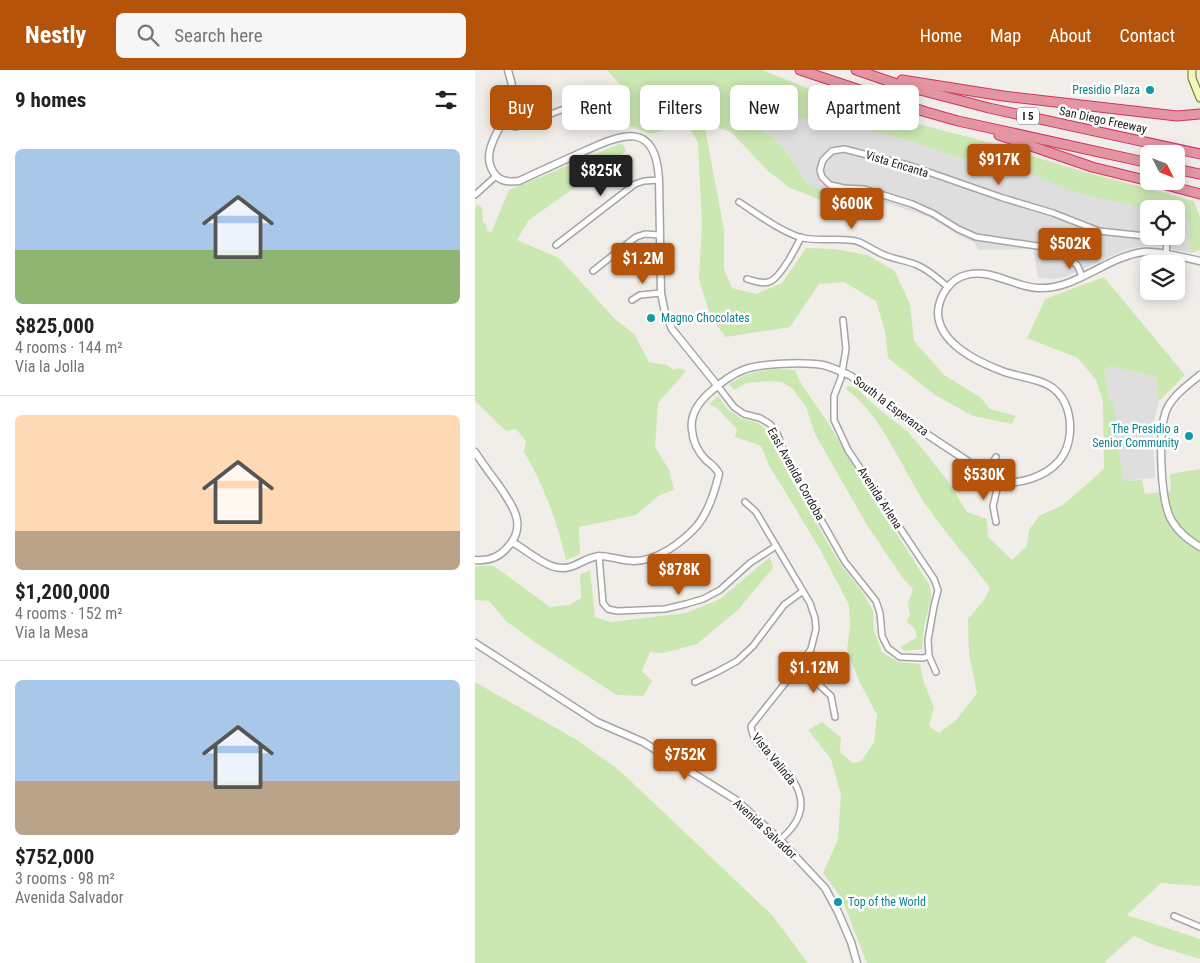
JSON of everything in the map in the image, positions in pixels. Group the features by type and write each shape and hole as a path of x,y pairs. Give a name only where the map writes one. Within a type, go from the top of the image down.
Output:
{"highway":[{"name":"I 5","path":"800,70 958,121 1140,161"},
{"name":"San Diego Freeway","path":"855,70 867,75 989,108 1200,154"},
{"path":"867,75 1003,96 1177,116 1200,114"},
{"path":"958,121 1092,167 1140,179"},
{"path":"1185,171 1200,174"},
{"path":"1185,190 1200,194"}],"main road":[{"path":"1192,70 1192,78 1200,98"}],"street":[{"path":"508,70 511,85"},
{"path":"475,195 496,176 490,167 489,150 499,130"},
{"name":"East Avenida Cordoba","path":"496,176 508,182 519,181 605,142 625,136 642,140 649,145 655,153 658,164 661,293 665,313 672,328 733,407 744,414 760,418 770,424 777,433 787,460 845,562 876,600 880,613 882,636 888,648 900,657 923,658 929,656"},
{"name":"Vista Encanta","path":"1082,276 1077,265 1064,256 1044,247 976,237 912,204 864,188 844,188 829,185 822,177 821,166 827,155 837,149 886,159 1003,198 1053,212 1099,231 1165,239 1167,241 1166,255"},
{"path":"556,245 635,184 659,180"},
{"path":"739,202 778,228 801,237 831,241 850,240 868,245 880,253 917,265 931,273 947,287"},
{"path":"593,271 636,238 645,234 661,235"},
{"path":"747,279 756,282 770,282 778,276 801,237"},
{"path":"996,522 993,506 999,481 1031,479 1056,465 1064,455 1069,444 1069,418 1066,404 1059,393 1050,385 1002,371 967,353 947,338 942,331 938,310 947,287 957,279 973,274 987,275 1036,288 1053,287 1138,253 1166,255"},
{"path":"1185,258 1200,261"},
{"path":"632,300 640,295 661,293"},
{"name":"Avenida Arlena","path":"843,320 846,349 842,372 834,396 833,420 848,450 934,579 938,590 928,640 929,656 936,672"},
{"name":"South la Esperanza","path":"599,556 634,561 657,556 678,543 697,526 706,510 719,474 715,467 700,454 695,445 691,429 697,406 717,385 757,365 822,365 851,376 911,423 999,481"},
{"path":"1200,375 1176,395 1166,410 1161,435 1165,502 1171,520 1182,535 1200,547"},
{"path":"475,452 514,509 517,524 512,542 503,552 493,558 475,560"},
{"path":"986,473 996,457"},
{"name":"Vista Valinda","path":"745,502 756,512 810,603 815,618 811,648 751,726 753,737 797,785 800,796 801,807 798,819 780,840"},
{"path":"512,542 554,568 570,567 599,556 603,603 609,609 617,611 665,609 703,599 720,590 750,563 776,546"},
{"path":"695,682 737,661 753,646 784,605 803,591"},
{"name":"Avenida Salvador","path":"475,644 597,722 643,742 737,800 780,840 825,888 851,942 857,963"},
{"path":"799,666 831,696 835,717"},
{"path":"1174,916 1200,927"}],"shaded area":[{"path":"798,116 808,120 808,130 866,130 901,138 960,158 1019,169 1140,209 1140,245 1185,245 1185,219 1189,222 1191,253 1158,246 1142,246 1125,250 1065,277 1053,279 1038,278 1033,249 978,250 975,243 929,217 860,194 831,194 807,184 793,161 773,137 760,130 798,130"},
{"path":"1110,366 1156,377 1159,401 1152,429 1155,478 1126,481 1122,476 1114,402 1110,401 1104,370"}],"green space":[{"path":"607,70 762,70 808,88 808,120 798,116 798,85 730,85 730,130 760,130 773,137 793,161 807,184 831,194 826,202 790,188 768,171 731,132 720,128 720,85 640,85 640,130 630,126 630,85 621,85"},
{"path":"919,124 980,140 1140,187 1140,190 1153,190 1194,201 1200,217 1200,250 1191,253 1189,222 1185,219 1185,200 1140,200 1140,209 1128,204 1078,193 1019,169 960,158 901,138 866,130 919,130"},
{"path":"640,130 664,130 651,134"},
{"path":"691,130 705,130 724,230 724,269 732,288 756,294 782,283 806,248 834,249 867,255 894,270 910,304 914,341 944,375 980,397 990,409 1016,416 1012,424 973,416 935,395 888,358 885,331 876,301 844,282 819,284 790,327 726,337 711,318 699,279 702,224 698,143"},
{"path":"622,143 626,151 529,220 517,240 559,258 615,319 634,334 649,362 667,365 673,370 679,368 686,371 658,403 655,447 669,470 674,490 658,496 636,515 579,527 580,554 566,560 549,504 538,477 524,452 526,441 516,429 506,431 475,401 475,209 477,204 482,208 483,222 491,233 509,190"},
{"path":"1104,277 1185,375 1159,401 1156,377 1110,366 1104,370 1110,401 1114,401 1122,476 1126,481 1142,480 1145,494 1171,491 1170,474 1200,469 1200,886 1161,883 1127,915 1200,939 1200,959 1154,945 1134,936 1105,961 1107,963 867,963 842,899 823,873 838,839 841,795 831,759 808,730 822,722 841,738 840,752 853,763 861,761 874,743 877,715 859,681 847,650 850,626 849,605 821,551 769,465 761,446 735,437 737,429 717,408 709,404 718,396 727,409 742,419 756,422 772,433 777,452 789,475 838,561 863,593 873,611 874,631 882,652 898,662 920,664 924,683 934,707 929,726 939,733 957,719 977,693 969,654 968,619 985,599 990,588 924,502 870,412 846,389 848,386 857,388 874,405 907,431 947,480 967,512 987,519 988,537 1012,560 1027,546 1029,530 1039,516 1063,505 1104,469 1103,401 1096,380 1078,358 1027,338 1045,299"},
{"path":"774,369 795,370 802,385 826,419 930,586 931,598 924,627 922,649 904,651 901,647 917,637 915,629 906,621 910,616 908,603 913,589 902,577 867,525 815,434 806,407 792,388 782,382 747,383 734,390 729,384 751,374"},
{"path":"770,557 773,568 738,610 697,644 663,653 650,652 642,671 652,681 643,696 617,695 542,647 506,621 489,601 475,600 475,566 494,566 550,607 569,605 581,598 580,575 590,570 595,617 611,622 686,613 720,599"},
{"path":"475,682 577,740 619,770 772,915 808,963 475,963"}],"place":[{"name":"Presidio Plaza","path":"1150,90"},
{"name":"Magno Chocolates","path":"651,318"},
{"name":"The Presidio a Senior Community","path":"1189,436"},
{"name":"Top of the World","path":"838,902"}]}
